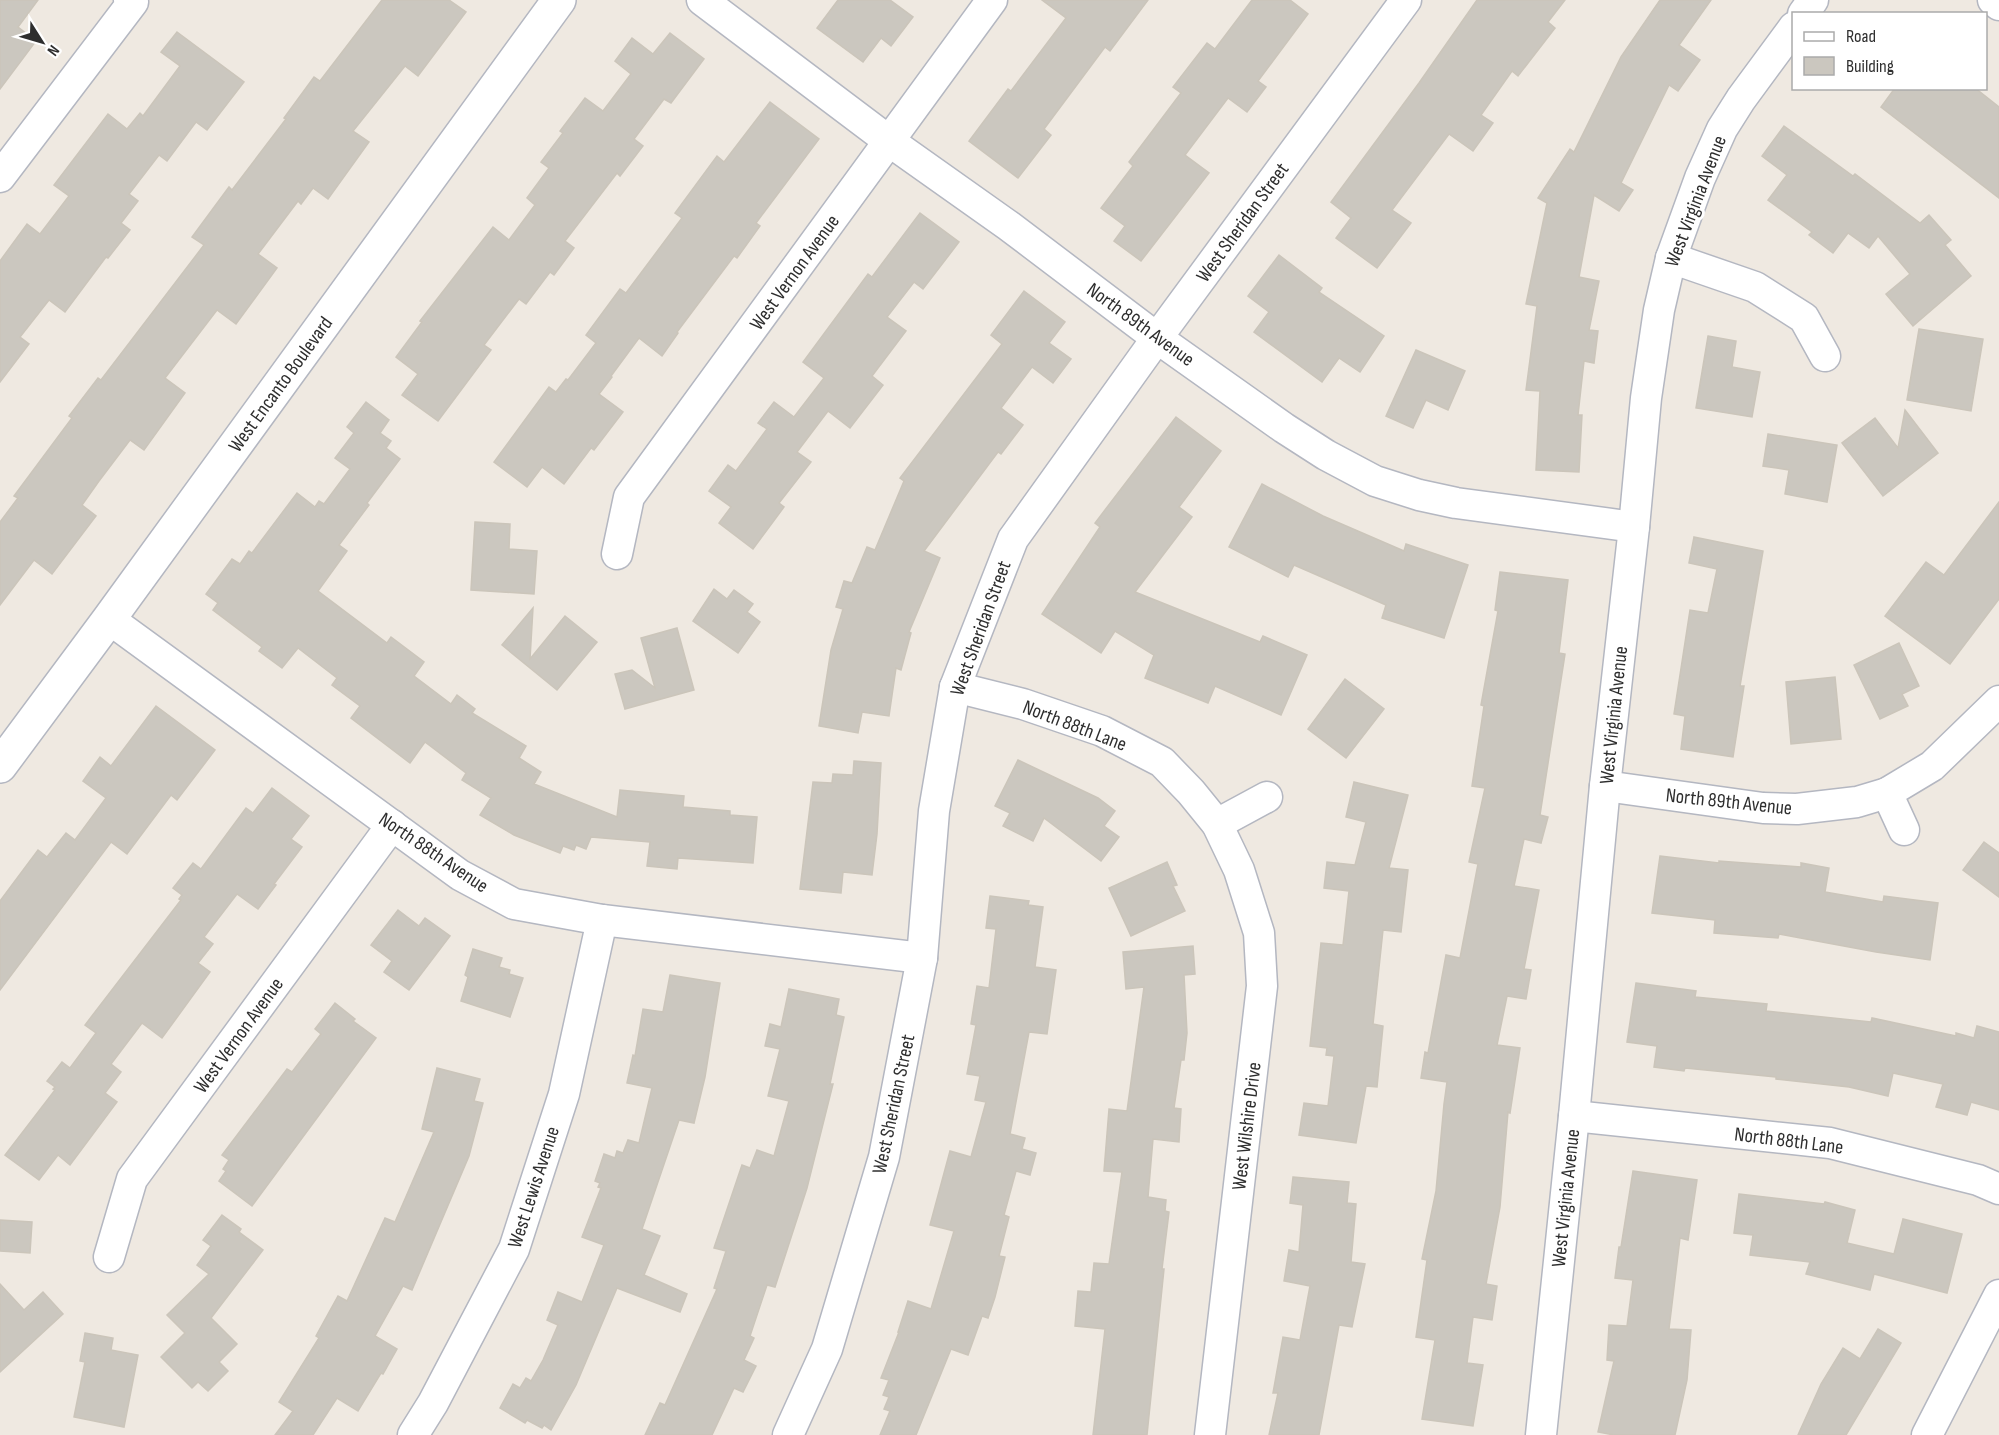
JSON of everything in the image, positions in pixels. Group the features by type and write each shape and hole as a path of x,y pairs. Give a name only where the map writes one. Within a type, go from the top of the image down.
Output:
{"street":[{"name":"West Encanto Boulevard","path":"0,766 110,619 559,0"},
{"name":"North 89th Avenue","path":"702,0 1157,338 1326,455 1376,481 1419,495 1456,503 1634,527"},
{"name":"West Vernon Avenue","path":"617,554 629,497 992,0"},
{"name":"West Sheridan Street","path":"788,1435 827,1349 884,1157 922,958 934,811 955,687 1013,539 1157,338 1406,0"},
{"path":"1993,0 1999,4"},
{"path":"0,177 131,1"},
{"name":"West Virginia Avenue","path":"1540,1435 1646,398 1659,310 1671,258 1700,178 1722,129 1792,30"},
{"path":"1671,258 1755,287 1804,318 1824,357"},
{"name":"North 88th Avenue","path":"110,619 460,875 514,904 602,920 922,958"},
{"name":"North 88th Lane","path":"955,687 1023,704 1102,731 1162,762 1191,792 1216,824"},
{"name":"North 89th Avenue","path":"1605,786 1763,808 1797,809 1857,802 1887,794 1932,766 1999,701"},
{"path":"1887,794 1904,830"},
{"path":"1216,824 1267,797"},
{"name":"West Wilshire Drive","path":"1210,1435 1262,986 1259,933 1239,870 1216,824"},
{"name":"West Vernon Avenue","path":"109,1257 132,1179 392,825"},
{"name":"West Lewis Avenue","path":"413,1435 433,1403 514,1250 564,1094 602,920"},
{"name":"North 88th Lane","path":"1574,1116 1830,1143 1978,1180 1999,1189"},
{"path":"1927,1435 1999,1295"}],"building":[{"path":"0,0 38,0 18,27 36,41 0,89"},
{"path":"382,0 449,0 466,12 418,76 405,66 353,131 369,142 328,199 313,188 301,204 298,201 258,254 277,268 236,324 217,310 165,378 185,393 144,450 130,440 99,481 82,505 96,516 52,574 34,560 0,605 0,522 18,498 14,496 72,418 69,416 98,378 101,380 204,245 192,237 229,187 232,190 286,119 284,118 314,77 320,81"},
{"path":"838,0 890,0 913,17 891,46 881,38 863,62 817,28"},
{"path":"1042,0 1148,0 1110,51 1105,47 1044,129 1051,135 1018,178 969,141 1008,89 1011,91 1066,18"},
{"path":"1252,0 1290,0 1308,14 1258,81 1266,87 1247,112 1228,98 1185,155 1209,173 1141,261 1114,241 1125,226 1101,208 1133,166 1129,162 1181,93 1173,87 1207,43 1215,49"},
{"path":"1477,0 1565,0 1548,22 1555,28 1518,76 1512,71 1481,115 1493,123 1473,151 1449,134 1392,210 1411,223 1377,268 1336,238 1351,218 1331,202"},
{"path":"1660,0 1711,0 1679,45 1700,60 1678,91 1669,85 1621,183 1633,190 1619,211 1594,195 1579,277 1599,281 1589,330 1598,331 1594,363 1584,361 1578,415 1582,415 1579,472 1536,470 1540,391 1526,390 1537,306 1526,304 1547,203 1538,198 1570,149 1574,152 1621,57"},
{"path":"177,32 244,82 207,130 196,122 167,161 159,155 129,194 138,201 121,223 130,230 108,258 106,257 65,312 49,300 20,337 29,344 0,382 0,261 27,224 40,234 69,196 54,185 108,114 127,129 140,113 143,116 180,66 161,52"},
{"path":"670,33 704,59 671,103 664,99 634,139 643,146 620,176 617,173 565,241 574,248 554,275 550,272 526,304 519,299 484,345 491,350 438,421 402,395 418,374 396,357 422,322 420,321 493,227 509,240 535,205 527,198 549,168 541,162 563,133 560,131 585,98 603,111 631,74 615,61 632,38 653,54"},
{"path":"1894,90 1978,90 1999,107 1999,198 1881,107"},
{"path":"770,102 819,139 756,223 760,226 737,258 734,256 677,332 662,356 639,338 611,376 599,394 623,412 594,450 591,448 564,484 542,467 527,487 494,462 549,387 556,392 596,343 586,335 620,289 626,293 682,218 675,213 717,156 724,162"},
{"path":"1784,126 1853,176 1855,174 1920,223 1929,215 1951,240 1945,245 1971,276 1913,326 1886,294 1910,274 1878,236 1869,248 1848,233 1833,253 1809,235 1812,232 1768,200 1787,175 1762,156"},
{"path":"920,213 959,242 923,289 914,282 887,317 906,331 872,376 883,385 850,428 828,411 797,452 811,462 779,503 784,507 753,549 719,523 731,507 709,491 728,465 736,471 767,429 758,423 774,402 794,417 824,378 803,362 868,274 872,277"},
{"path":"1279,255 1322,288 1319,292 1384,336 1360,372 1339,358 1322,382 1254,332 1269,312 1248,296"},
{"path":"1024,291 1065,322 1049,343 1071,359 1053,383 1032,367 1001,408 1023,425 1001,454 998,452 924,551 940,558 909,632 911,633 901,670 896,668 889,716 862,712 858,733 819,726 831,650 843,609 836,607 844,581 852,583 867,547 875,550 904,481 900,478 1002,344 991,335"},
{"path":"1919,329 1983,339 1971,411 1907,400"},
{"path":"1708,336 1736,341 1732,367 1760,372 1752,417 1696,408"},
{"path":"1416,350 1465,371 1448,410 1426,400 1413,428 1386,416"},
{"path":"366,402 389,420 380,433 391,441 386,448 400,459 339,545 347,551 318,591 387,643 391,637 424,662 414,676 451,704 457,695 475,709 472,713 526,746 519,758 541,772 534,784 617,817 620,790 684,796 683,807 730,811 730,815 757,817 753,863 678,858 677,869 647,866 650,842 591,837 586,849 576,845 574,850 563,846 560,853 514,835 480,815 491,798 462,780 466,773 425,742 410,763 351,718 360,706 332,685 337,678 298,648 282,668 259,651 262,647 213,610 218,603 206,594 232,559 240,564 249,551 252,553 297,493 315,507 319,501 324,504 350,469 335,458 354,433 347,427"},
{"path":"1905,410 1938,453 1883,496 1842,443 1875,418 1898,448"},
{"path":"1176,417 1221,451 1179,507 1192,517 1135,592 1260,642 1263,636 1307,655 1281,715 1215,686 1208,703 1145,678 1154,655 1115,631 1101,653 1042,614 1100,527 1095,523"},
{"path":"1768,434 1837,445 1827,502 1785,494 1789,470 1763,466"},
{"path":"1262,484 1323,516 1404,551 1406,544 1468,565 1444,638 1382,618 1386,605 1294,565 1288,577 1229,547"},
{"path":"1999,502 1999,599 1950,664 1885,616 1926,562 1944,575"},
{"path":"475,522 510,524 509,549 537,551 534,594 471,590"},
{"path":"1694,537 1763,551 1740,686 1744,686 1733,757 1681,749 1685,716 1674,714 1690,610 1708,613 1717,569 1689,563"},
{"path":"1500,572 1568,580 1559,653 1565,654 1540,815 1548,817 1541,843 1524,839 1514,886 1539,890 1524,969 1531,970 1526,999 1507,996 1497,1045 1520,1048 1510,1113 1508,1112 1500,1207 1486,1284 1497,1286 1492,1320 1473,1317 1467,1363 1483,1365 1473,1426 1422,1419 1435,1340 1416,1337 1427,1260 1422,1259 1436,1191 1447,1082 1421,1078 1425,1052 1428,1053 1446,955 1460,958 1478,864 1469,862 1485,788 1472,786 1484,706 1481,705 1498,611 1495,610"},
{"path":"714,589 727,599 734,590 753,604 747,612 760,622 738,653 693,621"},
{"path":"533,608 530,659 565,616 597,642 557,690 502,645"},
{"path":"677,628 694,690 625,709 615,674 632,670 655,688 641,638"},
{"path":"1899,643 1919,686 1902,694 1908,706 1880,719 1854,665"},
{"path":"1835,677 1841,739 1791,744 1786,682"},
{"path":"1345,679 1384,709 1346,758 1308,729"},
{"path":"156,706 215,750 177,800 171,795 127,854 111,842 0,990 0,901 38,850 47,857 66,833 75,840 106,798 83,781 100,757 111,766"},
{"path":"1018,760 1098,798 1115,811 1104,826 1119,837 1101,861 1044,818 1033,841 1003,826 1010,813 995,806"},
{"path":"854,761 881,763 872,875 843,872 841,893 800,889 813,782 832,783 833,774 853,775"},
{"path":"1354,782 1408,795 1389,868 1408,870 1401,932 1383,930 1373,1024 1383,1026 1377,1087 1366,1086 1356,1143 1299,1135 1304,1103 1328,1106 1334,1056 1326,1055 1327,1048 1310,1046 1321,943 1343,945 1349,891 1324,888 1327,862 1355,865 1366,822 1346,817"},
{"path":"272,788 309,816 291,839 302,847 258,909 237,894 204,937 213,944 198,963 210,972 162,1038 142,1023 111,1064 121,1072 105,1093 117,1102 70,1165 58,1155 39,1180 5,1155 55,1090 53,1089 55,1087 47,1081 62,1062 70,1068 96,1033 85,1025 181,900 179,899 182,895 173,888 193,863 201,869 246,808 253,813"},
{"path":"1984,842 1999,853 1999,897 1963,870"},
{"path":"1660,856 1719,863 1719,861 1801,867 1801,863 1829,868 1825,892 1883,902 1884,896 1938,903 1930,960 1779,934 1778,938 1714,933 1715,920 1652,913"},
{"path":"1167,862 1177,885 1173,886 1185,911 1131,936 1109,888"},
{"path":"990,896 1029,901 1028,905 1043,907 1035,967 1056,970 1047,1034 1029,1032 1010,1134 1025,1138 1022,1149 1036,1153 1030,1175 1016,1171 1004,1215 1009,1217 999,1256 1005,1257 995,1297 988,1318 982,1316 968,1355 951,1349 916,1435 880,1435 890,1411 884,1409 889,1397 883,1395 889,1380 881,1378 908,1301 931,1309 954,1231 930,1225 950,1151 971,1157 986,1102 975,1100 980,1076 967,1074 976,1025 971,1024 977,986 989,988 996,929 986,928"},
{"path":"398,910 419,926 425,918 450,936 409,990 384,972 392,961 371,945"},
{"path":"1193,946 1195,974 1184,975 1187,1033 1174,1108 1181,1109 1179,1142 1153,1139 1148,1197 1166,1200 1165,1211 1169,1212 1147,1435 1093,1435 1105,1329 1075,1326 1078,1291 1091,1292 1094,1263 1109,1264 1122,1172 1104,1171 1109,1109 1127,1111 1144,987 1126,989 1123,952"},
{"path":"473,949 502,958 499,967 510,970 509,974 523,978 510,1017 461,1001 468,977 465,975"},
{"path":"670,975 720,983 705,1077 694,1123 679,1120 642,1229 660,1236 644,1275 687,1294 680,1312 617,1288 576,1385 551,1430 544,1425 542,1428 527,1420 525,1423 500,1408 513,1384 520,1388 526,1378 531,1381 543,1360 558,1325 547,1320 558,1292 582,1302 604,1245 582,1237 601,1188 598,1187 600,1183 595,1181 604,1154 615,1158 617,1151 623,1153 628,1140 639,1143 652,1088 627,1083 633,1055 635,1056 643,1009 663,1012"},
{"path":"1636,983 1696,991 1695,997 1767,1004 1766,1011 1871,1022 1872,1018 1974,1038 1977,1026 1999,1032 1999,1110 1971,1102 1967,1115 1936,1107 1943,1084 1893,1073 1888,1096 1849,1087 1776,1079 1776,1077 1654,1067 1657,1046 1627,1042"},
{"path":"789,989 839,999 836,1015 844,1017 830,1084 833,1084 807,1188 775,1287 767,1285 750,1336 754,1338 744,1360 756,1366 743,1392 734,1388 712,1435 645,1435 660,1403 665,1405 717,1289 714,1288 726,1251 714,1248 742,1165 750,1168 757,1150 774,1156 789,1101 768,1096 780,1049 765,1046 770,1024 781,1027"},
{"path":"335,1003 355,1019 353,1021 376,1038 252,1206 219,1181 226,1171 223,1169 229,1160 222,1155 287,1069 292,1072 321,1034 315,1029"},
{"path":"437,1068 480,1079 474,1101 483,1103 469,1156 412,1290 403,1286 375,1336 397,1349 358,1411 337,1398 313,1435 275,1435 293,1411 279,1402 319,1338 316,1336 338,1296 347,1301 385,1218 395,1222 434,1132 422,1129"},
{"path":"1633,1171 1697,1180 1688,1240 1680,1238 1669,1329 1691,1330 1687,1380 1675,1435 1614,1435 1598,1432 1614,1361 1607,1360 1609,1325 1627,1326 1633,1280 1615,1278"},
{"path":"1293,1177 1349,1182 1347,1203 1356,1204 1351,1262 1365,1264 1352,1327 1339,1325 1319,1435 1269,1435 1278,1393 1273,1393 1283,1337 1300,1340 1310,1286 1284,1281 1289,1250 1299,1252 1303,1205 1290,1203"},
{"path":"1739,1194 1824,1204 1825,1202 1855,1210 1847,1243 1894,1254 1903,1219 1962,1234 1947,1293 1874,1274 1870,1290 1806,1274 1810,1262 1750,1255 1753,1235 1734,1233"},
{"path":"222,1215 241,1229 239,1232 263,1250 211,1318 237,1344 219,1362 228,1371 208,1391 198,1382 192,1388 161,1357 185,1333 167,1315 209,1274 197,1265 211,1246 203,1240"},
{"path":"0,1220 32,1222 30,1253 0,1251"},
{"path":"0,1284 24,1310 43,1292 63,1314 0,1372"},
{"path":"1878,1329 1901,1343 1846,1435 1798,1435 1821,1384 1843,1348 1860,1359"},
{"path":"85,1333 113,1338 111,1350 138,1355 124,1427 74,1417 85,1362 80,1361"}]}
